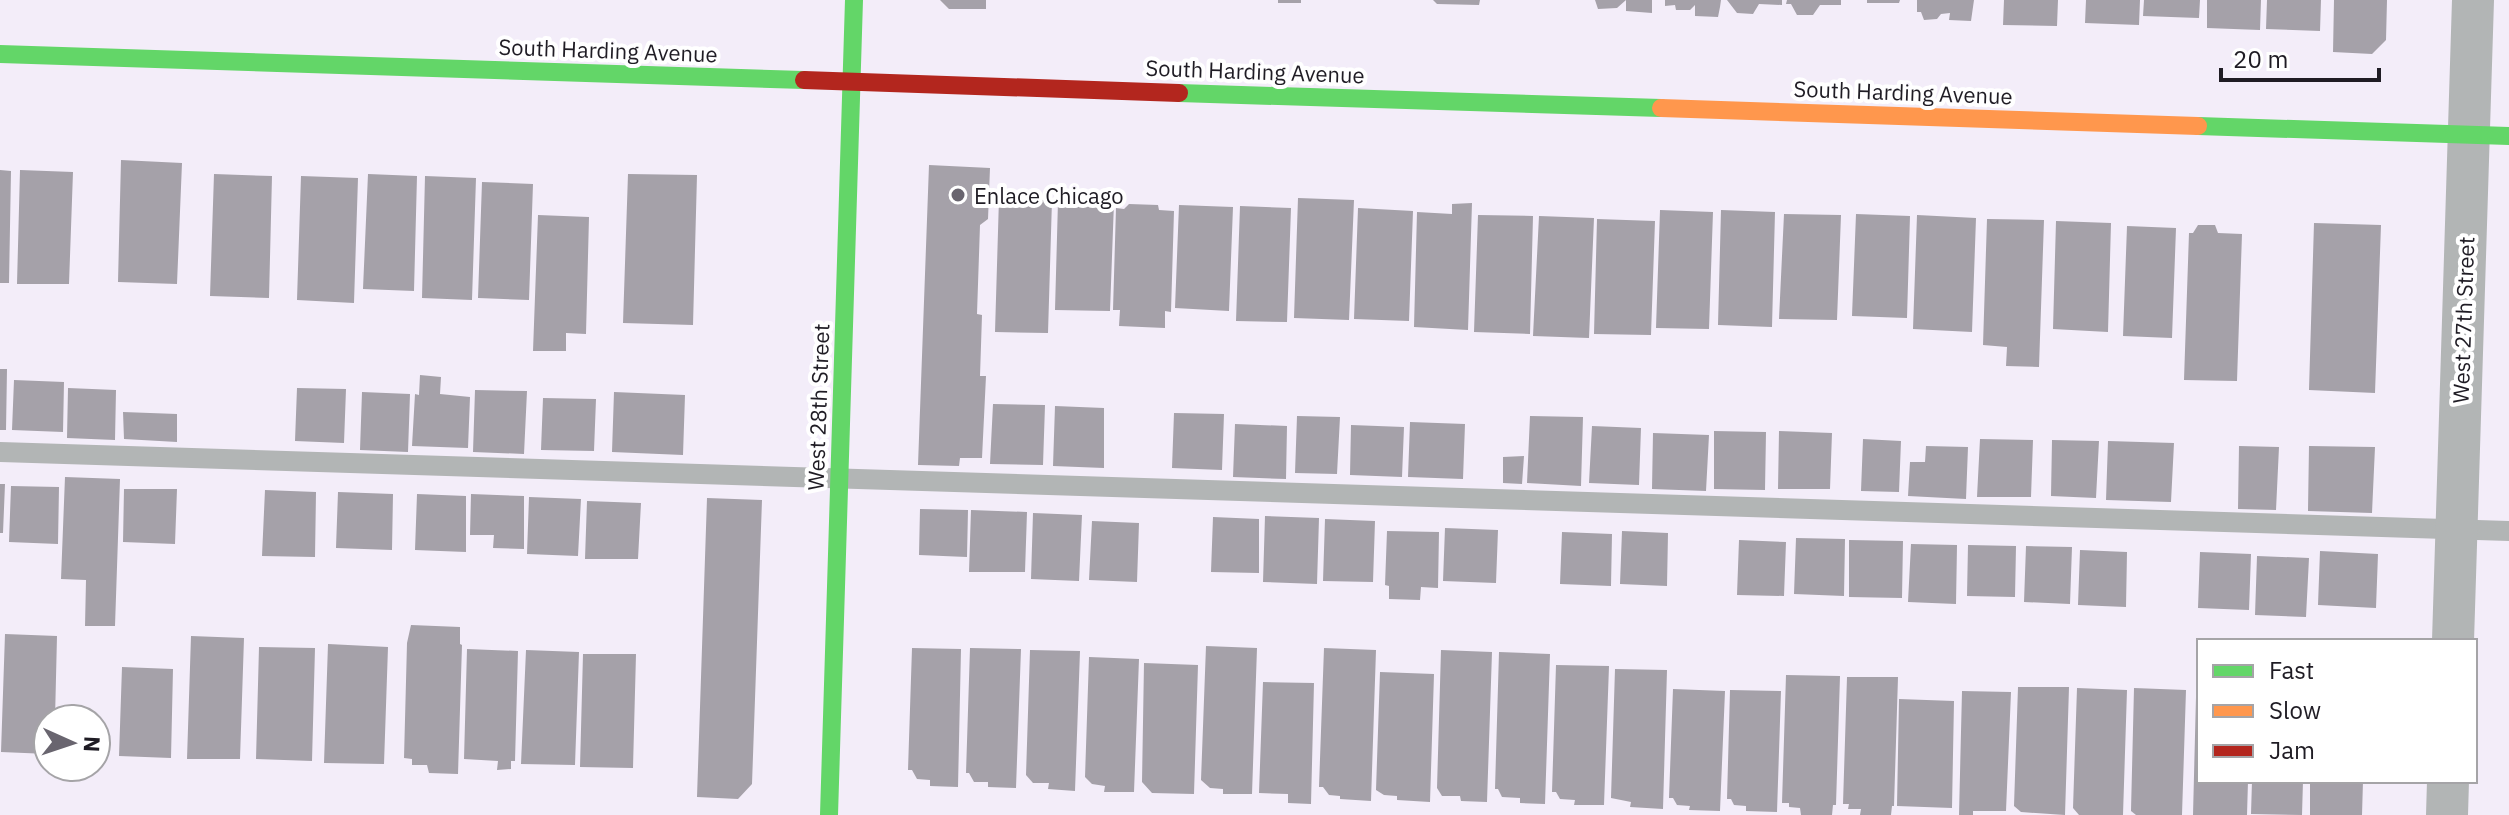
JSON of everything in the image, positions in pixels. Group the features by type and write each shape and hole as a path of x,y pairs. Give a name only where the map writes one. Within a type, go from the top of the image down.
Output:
{"street":[{"name":"West 28th Street","path":"829,815 854,0"},
{"name":"West 27th Street","path":"2453,639 2457,530 2489,136 2473,0"},
{"name":"South Harding Avenue","path":"0,54 2489,136"},
{"path":"2447,815 2448,783"}],"lane":[{"path":"0,452 2509,531"}],"building":[{"path":"940,0 986,0 986,9 949,9"},
{"path":"1278,0 1301,0 1301,3 1278,3"},
{"path":"1433,0 1480,0 1479,5 1437,4"},
{"path":"1595,0 1626,0 1617,8 1598,9"},
{"path":"1626,0 1652,0 1652,13 1626,11"},
{"path":"1665,0 1721,0 1718,17 1695,16 1695,5 1690,10 1676,10 1675,5 1665,6"},
{"path":"1727,0 1782,0 1782,5 1759,4 1753,14 1737,13"},
{"path":"1787,0 1841,0 1841,5 1820,5 1813,15 1797,15 1791,4 1786,4"},
{"path":"1867,0 1900,0 1899,3 1867,3"},
{"path":"1917,0 1974,0 1971,21 1949,20 1950,13 1941,14 1937,19 1924,20 1921,12 1917,12"},
{"path":"2004,0 2058,0 2057,26 2003,25"},
{"path":"2086,0 2140,0 2139,25 2085,23"},
{"path":"2144,0 2200,0 2199,18 2143,16"},
{"path":"2207,0 2261,0 2260,30 2207,28"},
{"path":"2267,0 2321,0 2320,31 2266,29"},
{"path":"2334,0 2387,0 2386,40 2372,54 2333,52"},
{"path":"121,160 182,163 177,284 118,282"},
{"path":"929,165 990,168 988,219 980,225 977,314 982,315 980,376 986,376 982,458 960,458 959,466 918,465"},
{"path":"0,170 11,171 9,283 0,283"},
{"path":"20,170 73,172 69,284 17,284"},
{"path":"214,174 272,176 269,298 210,296"},
{"path":"368,174 417,176 414,291 363,289"},
{"path":"628,174 697,175 693,325 623,323"},
{"path":"301,176 358,178 354,303 297,300"},
{"path":"425,176 476,178 472,300 422,298"},
{"path":"482,182 533,184 529,300 478,298"},
{"path":"999,198 1052,200 1048,333 995,332"},
{"path":"1298,198 1354,200 1349,320 1294,318"},
{"path":"1058,201 1114,202 1110,311 1055,310"},
{"path":"1472,203 1468,330 1414,327 1417,212 1452,214 1452,204"},
{"path":"1129,204 1158,205 1159,210 1174,211 1171,312 1165,311 1165,328 1119,326 1120,310 1113,310 1116,208 1124,209"},
{"path":"1179,205 1233,207 1229,311 1175,308"},
{"path":"1240,206 1291,208 1287,322 1236,321"},
{"path":"1358,208 1413,211 1409,321 1354,319"},
{"path":"1660,210 1713,212 1709,329 1656,328"},
{"path":"1721,210 1775,212 1772,327 1718,325"},
{"path":"1784,214 1841,215 1837,320 1779,319"},
{"path":"1856,214 1910,216 1907,318 1852,316"},
{"path":"538,215 589,217 586,334 566,333 566,351 533,351"},
{"path":"1478,215 1533,216 1530,334 1474,332"},
{"path":"1917,215 1976,218 1972,332 1913,329"},
{"path":"1539,216 1594,218 1589,338 1533,336"},
{"path":"1597,219 1655,221 1651,335 1594,334"},
{"path":"1987,219 2044,220 2039,367 2006,366 2007,347 1983,345"},
{"path":"2056,221 2111,223 2108,332 2053,329"},
{"path":"2314,223 2381,225 2375,393 2309,390"},
{"path":"2198,225 2215,225 2218,233 2242,234 2237,381 2184,380 2189,233 2193,233"},
{"path":"2127,226 2176,228 2172,338 2123,336"},
{"path":"0,369 7,369 6,430 0,430"},
{"path":"420,375 441,377 440,394 470,397 468,448 412,446 415,394 419,395"},
{"path":"14,380 64,382 63,432 12,430"},
{"path":"68,388 116,390 115,440 67,438"},
{"path":"297,388 346,389 344,443 295,441"},
{"path":"475,390 527,391 524,454 473,452"},
{"path":"362,392 410,394 408,452 360,450"},
{"path":"614,392 685,395 683,455 612,452"},
{"path":"543,398 596,399 594,451 541,450"},
{"path":"993,404 1045,405 1043,465 990,464"},
{"path":"1055,406 1104,408 1104,468 1053,466"},
{"path":"123,412 177,414 177,442 124,439"},
{"path":"1174,413 1224,414 1222,470 1172,468"},
{"path":"1297,416 1340,417 1337,474 1295,473"},
{"path":"1530,416 1583,417 1581,486 1527,483"},
{"path":"1410,422 1465,424 1463,479 1408,477"},
{"path":"1235,424 1287,426 1286,479 1233,477"},
{"path":"1351,425 1404,427 1402,477 1350,475"},
{"path":"1592,426 1641,428 1639,485 1589,483"},
{"path":"1714,431 1766,432 1765,490 1714,489"},
{"path":"1779,431 1832,433 1830,489 1778,489"},
{"path":"1653,433 1709,435 1706,491 1652,489"},
{"path":"1863,439 1901,441 1899,492 1861,491"},
{"path":"1980,439 2033,440 2031,497 1977,497"},
{"path":"2052,440 2099,441 2096,498 2051,496"},
{"path":"2108,441 2174,443 2171,502 2106,500"},
{"path":"1926,446 1968,447 1966,499 1908,496 1910,462 1925,462"},
{"path":"2239,446 2279,447 2276,510 2238,509"},
{"path":"2309,446 2375,447 2372,513 2308,511"},
{"path":"1524,456 1522,484 1503,483 1503,457"},
{"path":"65,477 120,479 115,626 85,626 86,580 61,579"},
{"path":"0,484 5,484 3,533 0,533"},
{"path":"11,486 59,487 58,544 9,542"},
{"path":"124,489 177,489 175,544 123,542"},
{"path":"265,490 316,492 315,557 262,556"},
{"path":"338,492 393,494 392,550 336,548"},
{"path":"417,494 466,496 466,552 415,550"},
{"path":"471,494 524,496 524,549 493,548 494,535 470,535"},
{"path":"529,497 581,499 578,556 527,554"},
{"path":"707,498 762,500 752,784 738,799 697,797"},
{"path":"587,501 641,503 638,559 585,559"},
{"path":"920,509 968,510 967,557 919,555"},
{"path":"971,510 1027,512 1025,572 969,572"},
{"path":"1033,513 1082,515 1079,581 1031,579"},
{"path":"1265,516 1319,518 1317,584 1263,582"},
{"path":"1213,517 1259,519 1259,573 1211,572"},
{"path":"1325,519 1375,521 1373,582 1323,581"},
{"path":"1092,521 1139,523 1137,582 1089,580"},
{"path":"1445,528 1498,530 1496,583 1443,581"},
{"path":"1387,531 1439,532 1438,588 1421,587 1420,600 1389,599 1389,586 1385,585"},
{"path":"1622,531 1668,533 1667,586 1620,584"},
{"path":"1562,532 1612,534 1611,586 1560,584"},
{"path":"1796,538 1845,539 1844,596 1794,594"},
{"path":"1739,540 1786,542 1784,596 1737,595"},
{"path":"1849,540 1903,541 1902,598 1849,597"},
{"path":"1911,544 1957,545 1956,604 1908,602"},
{"path":"1968,545 2016,546 2015,597 1967,596"},
{"path":"2026,546 2072,547 2070,604 2024,602"},
{"path":"2080,550 2127,552 2126,607 2078,605"},
{"path":"2320,551 2378,554 2376,608 2318,605"},
{"path":"2200,552 2251,554 2249,610 2198,608"},
{"path":"2257,556 2309,558 2306,617 2255,615"},
{"path":"411,625 460,627 458,774 429,773 427,765 412,765 412,759 404,758 407,643"},
{"path":"5,634 57,636 55,703 32,703 32,753 1,752"},
{"path":"191,636 244,638 240,759 187,759"},
{"path":"328,644 388,647 384,764 324,763"},
{"path":"1206,646 1257,648 1252,794 1223,794 1223,789 1210,788 1201,780"},
{"path":"259,647 315,648 312,761 256,759"},
{"path":"912,648 961,649 958,787 930,786 930,780 917,779 912,770 908,770"},
{"path":"970,648 1021,649 1016,788 988,787 988,782 974,782 966,773"},
{"path":"1324,648 1376,650 1371,801 1340,799 1340,796 1329,795 1323,787 1319,787"},
{"path":"467,649 518,651 515,761 511,761 511,769 497,770 498,761 464,759"},
{"path":"526,650 579,652 575,765 521,764"},
{"path":"1030,650 1080,651 1075,791 1048,789 1049,783 1033,783 1026,775"},
{"path":"1441,650 1492,652 1487,802 1461,801 1460,796 1442,796 1437,788"},
{"path":"1499,652 1550,654 1545,804 1520,803 1520,798 1502,797 1495,789"},
{"path":"583,654 636,654 633,768 580,767"},
{"path":"1089,657 1139,659 1134,792 1104,792 1105,786 1092,784 1085,777"},
{"path":"1144,663 1198,665 1194,794 1152,793 1142,782"},
{"path":"1556,665 1609,666 1604,805 1574,805 1575,800 1560,799 1556,792 1552,792"},
{"path":"122,667 173,669 171,758 119,756"},
{"path":"1615,669 1667,670 1663,809 1630,807 1631,802 1611,798"},
{"path":"1380,672 1434,674 1430,802 1397,800 1397,796 1384,795 1376,790"},
{"path":"1786,675 1840,676 1836,805 1833,805 1832,815 1801,815 1800,808 1782,803"},
{"path":"1847,677 1898,677 1894,806 1891,815 1860,815 1861,809 1848,809 1849,804 1843,804"},
{"path":"1263,682 1314,683 1311,804 1288,803 1288,794 1259,793"},
{"path":"2018,687 2069,687 2065,815 2021,812 2014,806"},
{"path":"2077,688 2127,690 2123,815 2079,815 2073,808"},
{"path":"2134,688 2186,690 2182,815 2136,815 2131,811"},
{"path":"1673,689 1725,691 1720,811 1689,810 1690,806 1677,805 1673,798 1669,798"},
{"path":"1730,690 1781,691 1777,812 1746,811 1746,806 1734,805 1731,799 1727,799"},
{"path":"1962,691 2011,692 2006,811 1973,811 1973,815 1959,815"},
{"path":"2196,697 2197,783 2248,783 2247,815 2193,815"},
{"path":"1899,699 1954,701 1952,808 1897,806"},
{"path":"2252,783 2303,783 2302,815 2251,814"},
{"path":"2310,783 2363,783 2362,815 2310,815"}],"traffic: fast":[{"path":"829,815 854,0"},
{"path":"0,54 804,80"},
{"path":"1179,93 1661,108"},
{"path":"2198,126 2509,136"}],"traffic: slow":[{"path":"1661,108 2198,126"}],"traffic: jam":[{"path":"804,80 1179,93"}],"place":[{"name":"Enlace Chicago","path":"958,195"}]}
